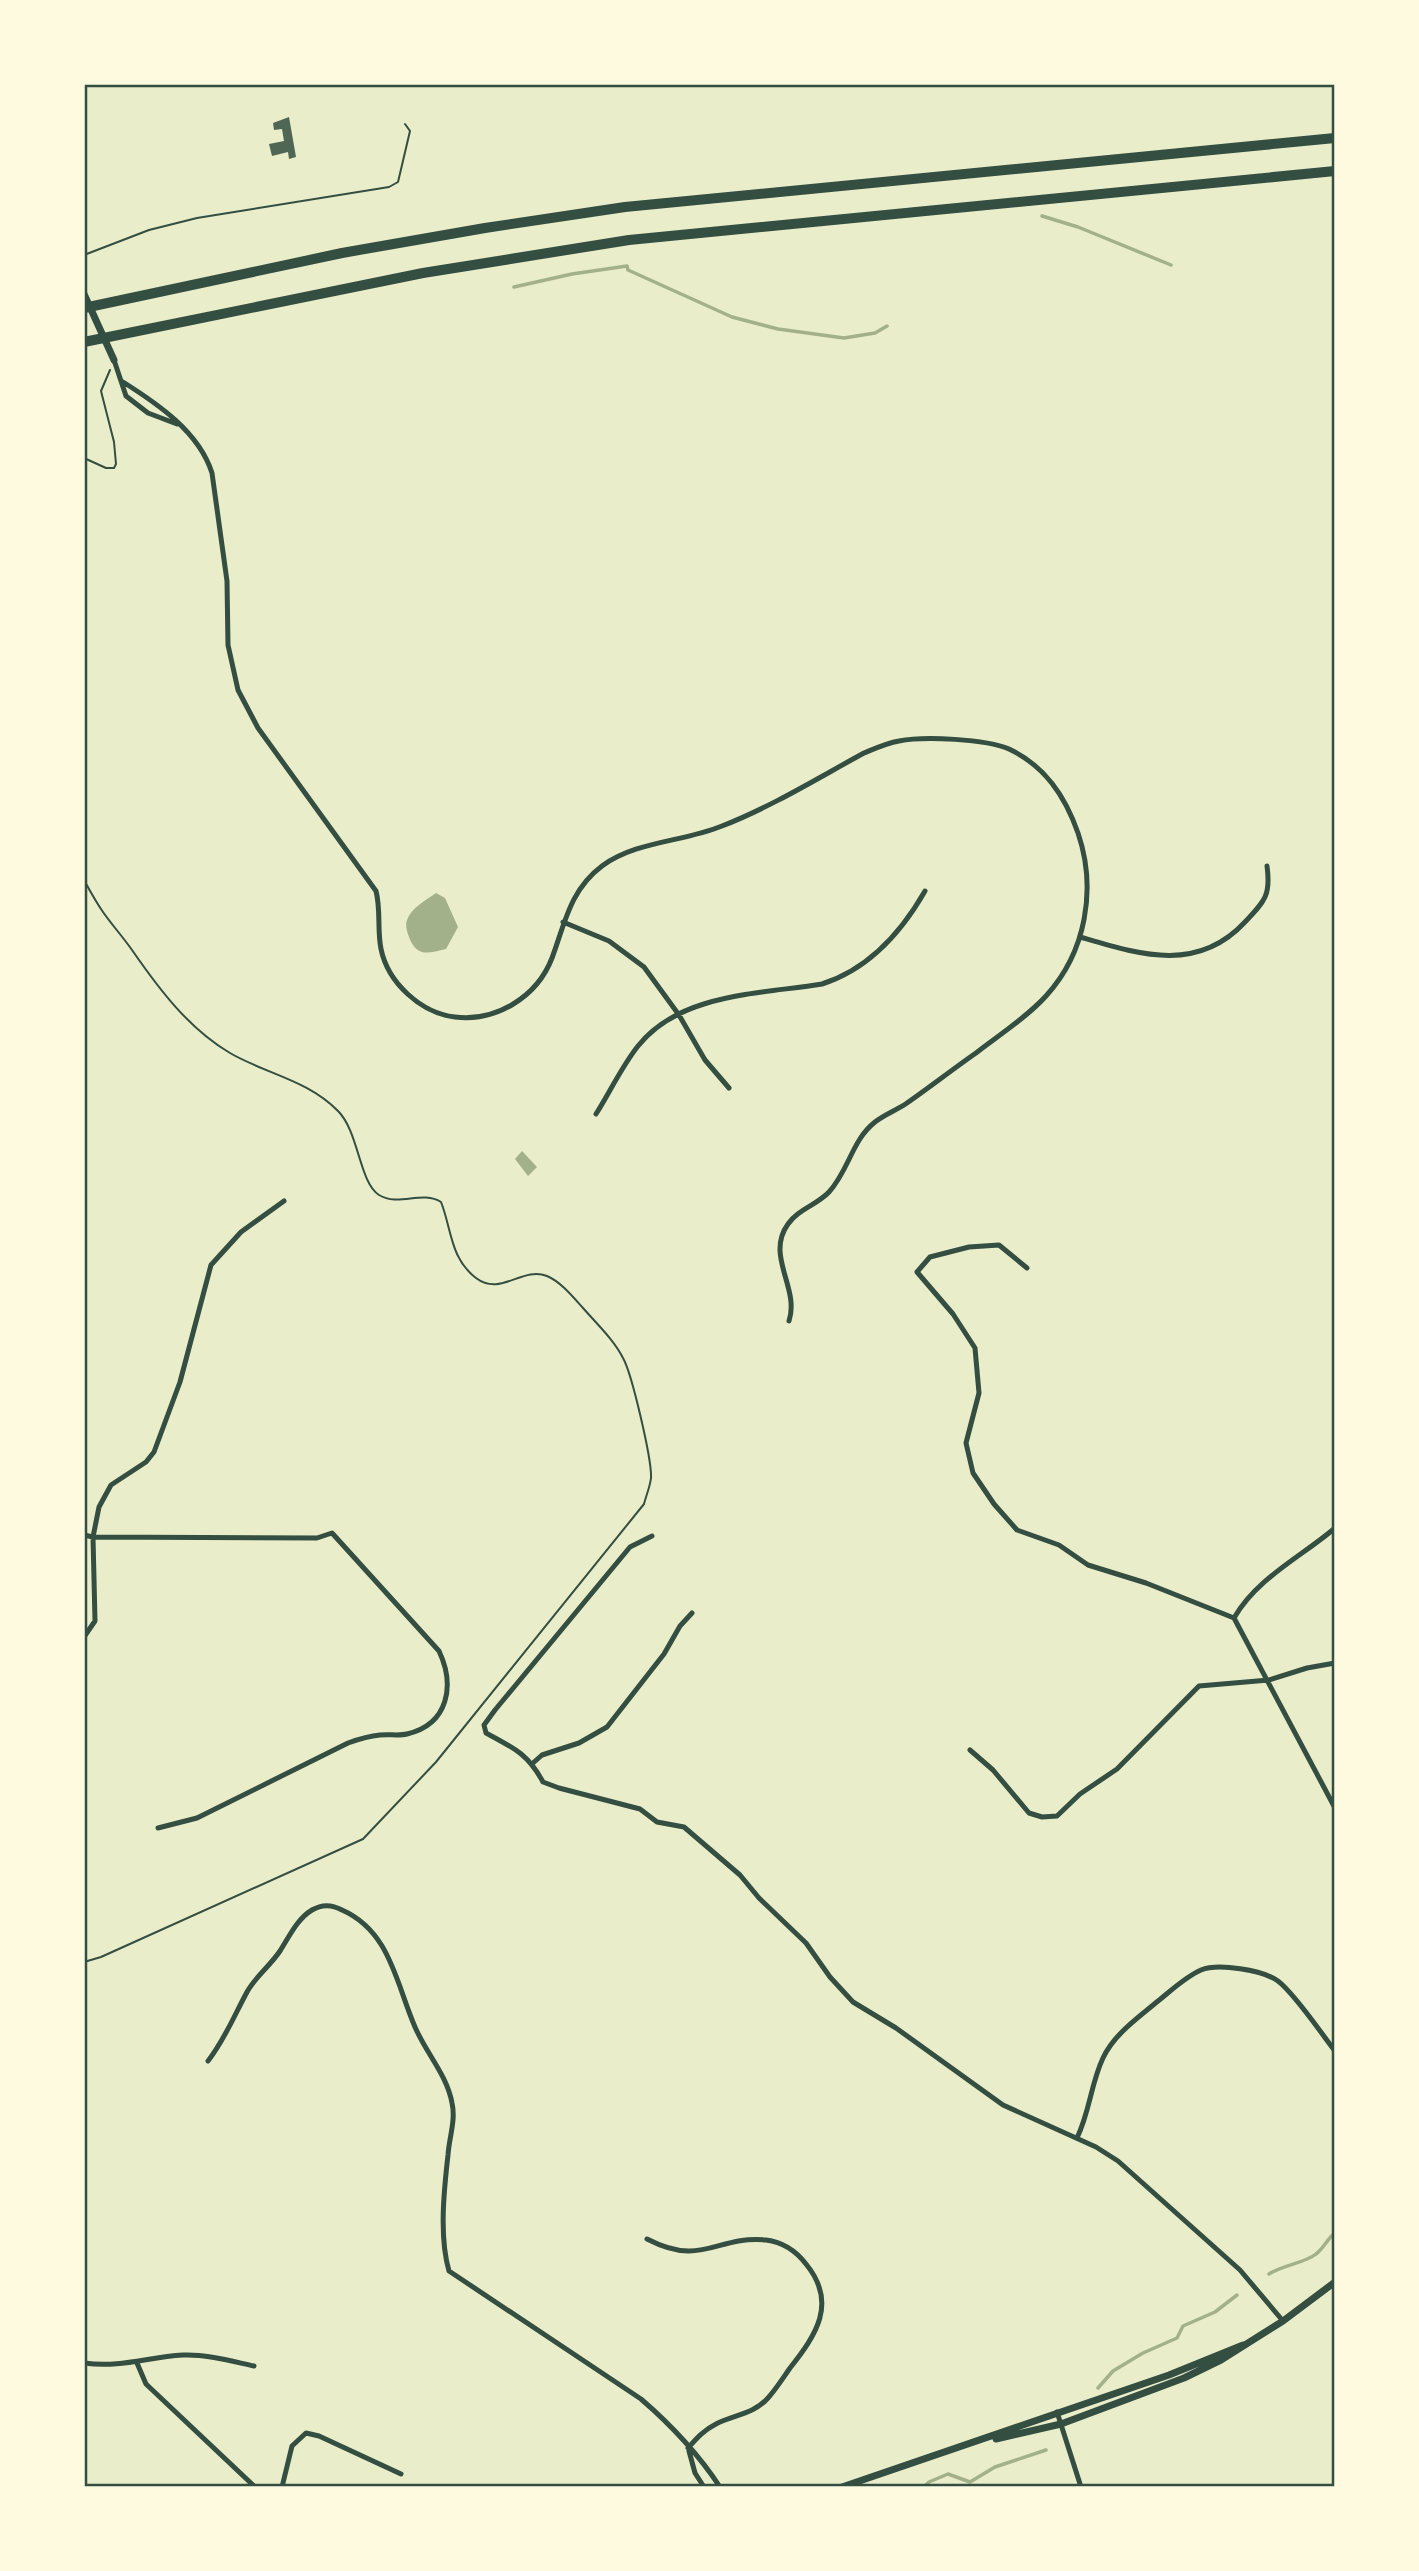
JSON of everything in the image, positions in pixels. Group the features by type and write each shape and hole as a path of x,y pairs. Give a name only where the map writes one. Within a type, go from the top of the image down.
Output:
{"highway":[{"path":"84,308 342,253 625,207 1335,138"},
{"path":"84,342 422,273 615,242 1335,172"}],"street":[{"path":"84,294 114,360 126,396 148,413 177,424"},
{"path":"123,382 172,416 207,457 212,473 228,581 228,645 238,690 258,728 376,891 380,904 382,952 398,981 413,999 432,1012 464,1018 495,1013 520,1000 537,983 552,957 563,922 582,886 603,865 639,848 681,840 719,828 864,753 900,741 980,741 995,744 1032,762 1050,779 1072,817 1084,854 1087,895 1080,937 1064,971 1045,998 981,1049 869,1127 857,1141 841,1176 829,1192 787,1224 779,1254 792,1301 789,1321"},
{"path":"1080,937 1152,956 1170,957 1199,951 1229,937 1256,909 1269,888 1267,866"},
{"path":"596,1114 638,1046 648,1035 679,1015 714,999 835,980 862,965 889,942 925,891"},
{"path":"563,922 609,941 634,958 661,988 705,1059 729,1088"},
{"path":"84,1637 95,1621 95,1520 111,1485 146,1462 159,1439 180,1382 211,1265 241,1232 284,1201"},
{"path":"1027,1268 999,1245 979,1246 930,1257 917,1272 953,1314 975,1348 979,1393 966,1443 974,1473 994,1504 1017,1530 1059,1545 1088,1565 1146,1583 1234,1618 1335,1808"},
{"path":"1234,1618 1244,1600 1277,1571 1335,1528"},
{"path":"84,1535 317,1538 332,1533 439,1651 446,1665 449,1686 446,1701 439,1713 423,1727 407,1734 366,1737 348,1743 197,1818 158,1828"},
{"path":"652,1536 630,1546 484,1725 486,1733 513,1747 533,1763 543,1782 640,1809 657,1822 684,1828 740,1875 759,1898 806,1943 830,1977 853,2002 896,2028 1003,2105 1077,2138 1118,2161 1240,2270 1283,2321"},
{"path":"533,1763 542,1755 579,1743 607,1727 692,1613"},
{"path":"970,1750 993,1770 1028,1813 1042,1817 1057,1816 1080,1794 1117,1769 1199,1685 1269,1680 1307,1668 1335,1663"},
{"path":"208,2061 227,2033 248,1990 278,1954 301,1918 320,1905 337,1907 356,1916 372,1930 385,1948 415,2027 446,2083 453,2104 443,2252 449,2271 613,2378 661,2417 707,2467 720,2487"},
{"path":"1077,2138 1091,2106 1092,2092 1102,2058 1115,2039 1188,1977 1205,1968 1241,1969 1266,1974 1280,1983 1335,2051"},
{"path":"647,2239 667,2249 684,2253 702,2252 751,2239 770,2240 799,2255 819,2286 821,2320 808,2345 768,2399 756,2409 715,2424 688,2448"},
{"path":"971,2445 1061,2424 1170,2385 1221,2360 1283,2321 1335,2282"},
{"path":"842,2487 971,2445 1057,2412 1169,2375 1244,2345"},
{"path":"84,2362 100,2365 137,2363 184,2355 254,2366"},
{"path":"137,2363 146,2384 255,2487"},
{"path":"1057,2412 1081,2487"},
{"path":"282,2487 292,2446 306,2433 319,2436 401,2474"},
{"path":"688,2448 695,2473 704,2487"}],"path":[{"path":"84,256 149,230 197,218 389,187 398,182 410,131 405,124"},
{"path":"84,458 108,468 114,468 116,464 114,442 101,391 114,360"},
{"path":"84,880 103,913 133,951 145,972 176,1008 231,1054 300,1084 338,1111 347,1123 358,1148 366,1176 378,1194 396,1200 429,1197 441,1202 454,1250 462,1265 478,1280 499,1285 524,1276 542,1275 550,1277 566,1290 603,1330 624,1359 636,1400 651,1478 644,1504 436,1762 363,1839 101,1957 84,1962"}],"shaded area":[{"path":"436,893 445,898 458,927 446,949 434,952 419,951 412,944 406,922 415,908"},
{"path":"522,1151 537,1167 528,1176 515,1159"}],"building":[{"path":"289,117 296,157 289,159 288,152 272,156 269,144 284,141 282,129 274,130 273,123"}],"waterway":[{"path":"1042,216 1078,227 1171,265"},
{"path":"514,287 572,274 627,266 628,270 732,317 778,329 844,338 875,333 887,326"},
{"path":"1269,2274 1311,2257 1319,2252 1335,2233"},
{"path":"1098,2388 1113,2371 1143,2353 1177,2338 1183,2326 1215,2312 1237,2295"},
{"path":"924,2487 948,2474 970,2482 995,2467 1046,2450"}]}
